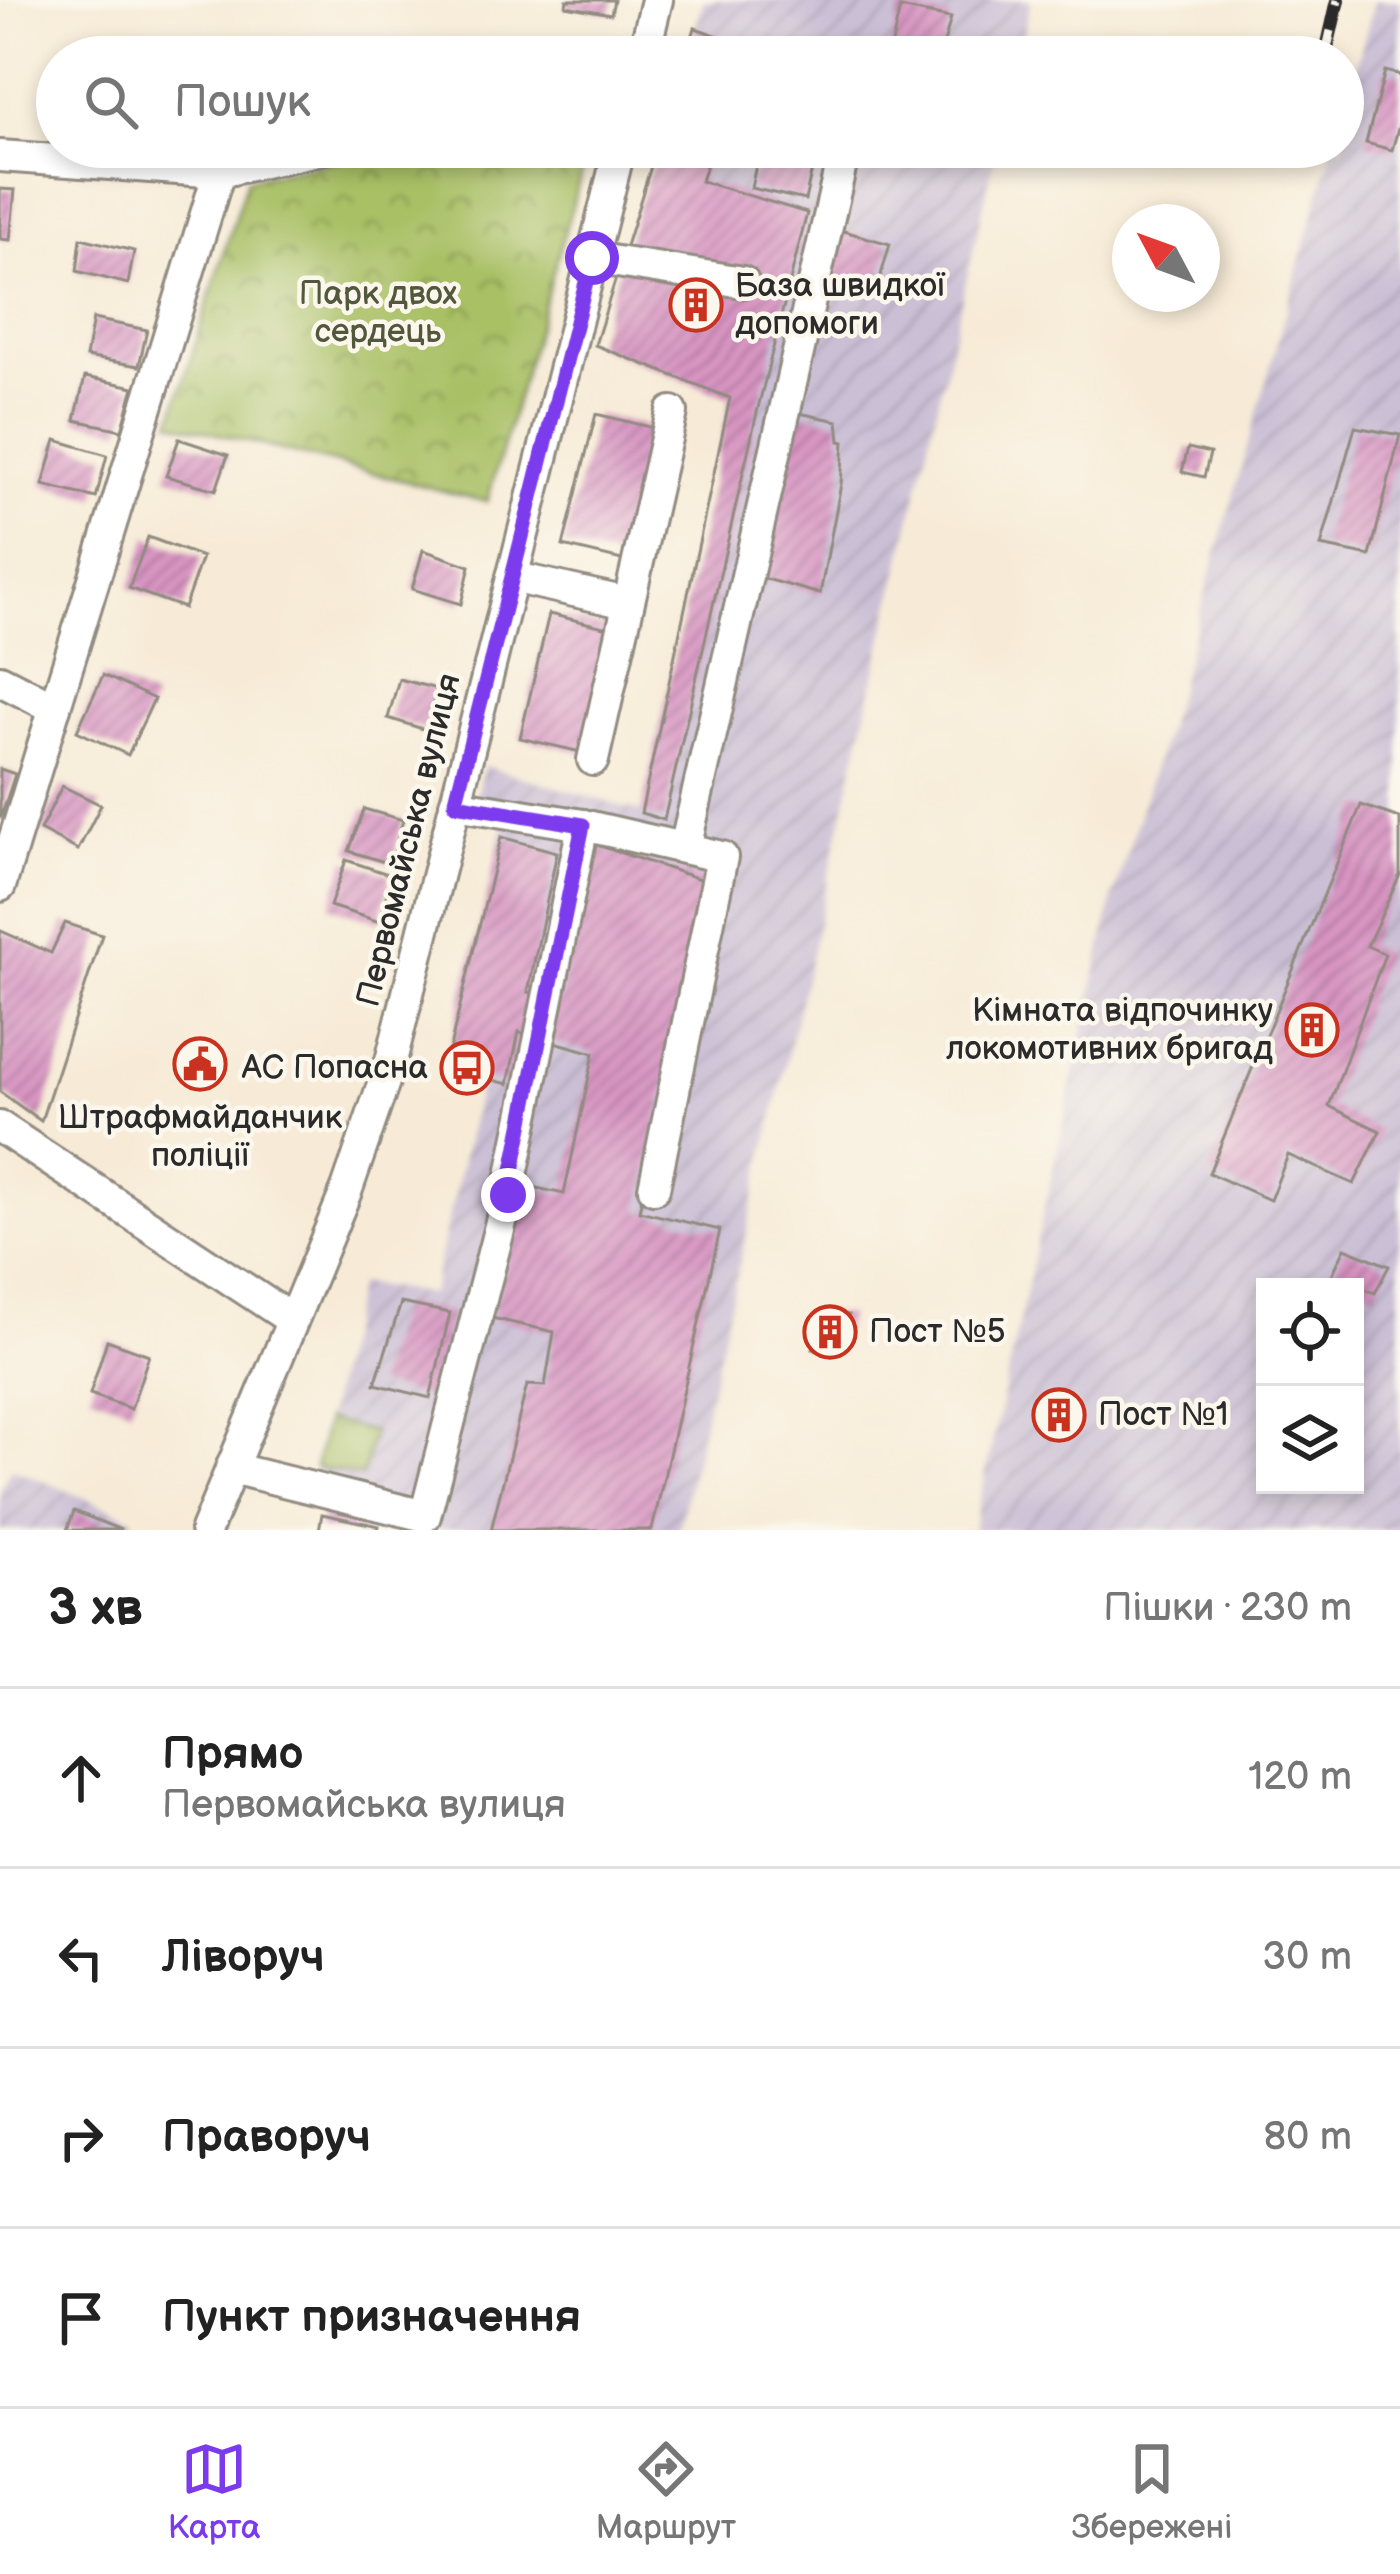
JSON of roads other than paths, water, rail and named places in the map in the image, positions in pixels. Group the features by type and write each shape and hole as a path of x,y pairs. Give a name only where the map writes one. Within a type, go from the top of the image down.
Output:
{"street":[{"path":"648,36 657,0"},
{"path":"0,156 36,159"},
{"path":"164,168 219,172 237,168"},
{"name":"Первомайська вулиця","path":"206,1530 347,1189 391,1061 615,168"},
{"path":"685,848 840,168"},
{"path":"0,886 219,172"},
{"path":"592,258 743,282"},
{"path":"593,760 672,412"},
{"path":"512,577 627,603"},
{"path":"0,680 56,708"},
{"path":"455,804 583,825 722,857 654,1188"},
{"path":"231,1468 406,1521 425,1516 508,1195 583,825"},
{"path":"0,1126 292,1320"}],"railway":[{"path":"1330,36 1338,0"}],"place":[{"name":"База швидкої допомоги","path":"696,305"},
{"name":"Кімната відпочинку локомотивних бригад","path":"1312,1030"},
{"name":"Штрафмайданчик поліції","path":"200,1064"},
{"name":"АС Попасна","path":"467,1068"},
{"name":"Пост №5","path":"830,1332"},
{"name":"Пост №1","path":"1059,1415"}],"park label":[{"name":"Парк двох сердець","path":"378,313"}]}
